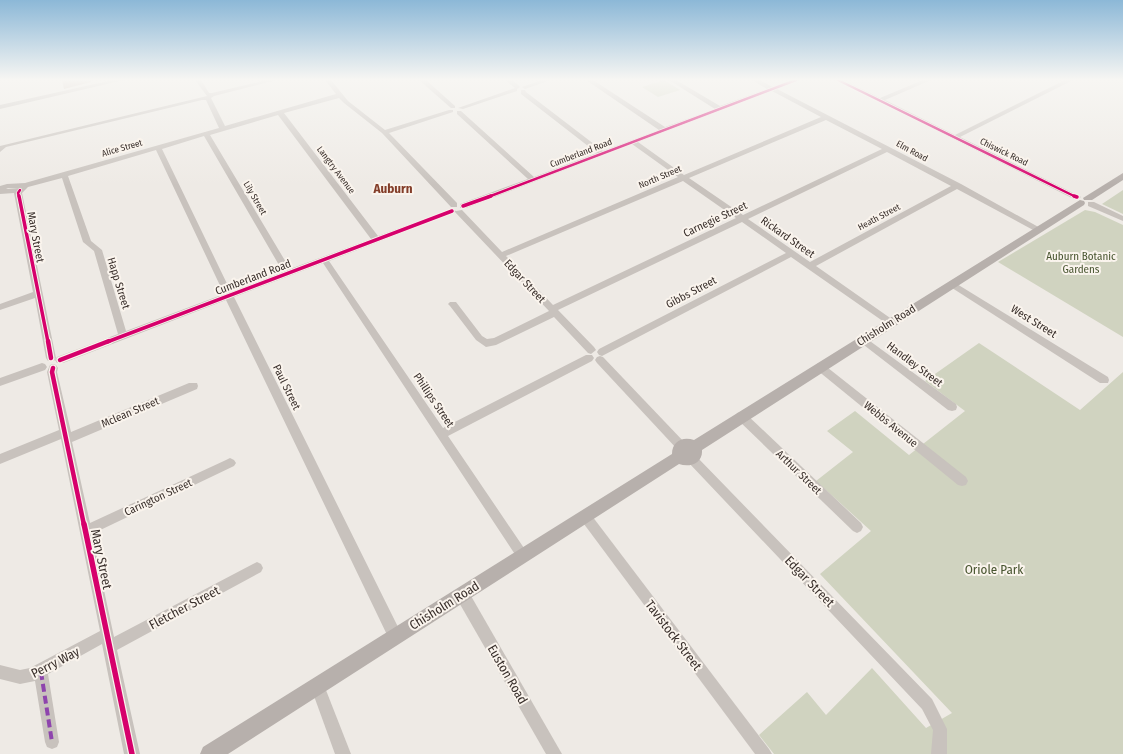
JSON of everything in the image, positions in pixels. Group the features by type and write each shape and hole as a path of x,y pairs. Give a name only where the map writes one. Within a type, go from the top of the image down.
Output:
{"main road":[{"name":"Chisholm Road","path":"210,754 890,322 1123,176"}],"street":[{"path":"1,147 130,115"},
{"path":"216,115 223,129"},
{"name":"Alice Street","path":"0,189 22,188 64,174 269,115"},
{"name":"Langtry Avenue","path":"282,115 376,239"},
{"name":"Edgar Street","path":"362,115 384,132 553,311 590,354"},
{"path":"384,132 437,115"},
{"path":"461,115 533,180"},
{"path":"552,115 602,153"},
{"path":"642,115 664,130"},
{"name":"Cumberland Road","path":"0,382 704,115"},
{"name":"Elm Road","path":"823,115 1038,229"},
{"name":"Chiswick Road","path":"911,115 1123,220"},
{"path":"955,137 999,115"},
{"name":"North Street","path":"501,255 827,117"},
{"name":"Lily Street","path":"206,134 288,273"},
{"name":"Rickard Street","path":"633,142 890,322"},
{"name":"Paul Street","path":"158,147 395,636"},
{"name":"Carnegie Street","path":"453,304 479,338 486,343 496,341 553,311 888,149"},
{"name":"Happ Street","path":"64,174 87,242 98,250 123,336"},
{"name":"Heath Street","path":"810,265 958,186"},
{"name":"Mary Street","path":"22,188 18,193 52,363 52,372 132,754"},
{"name":"Gibbs Street","path":"601,356 792,252"},
{"name":"Phillips Street","path":"324,259 522,555"},
{"name":"West Street","path":"952,284 1104,380"},
{"path":"0,307 38,294"},
{"name":"Handley Street","path":"863,340 952,406"},
{"path":"442,434 596,350 601,356"},
{"name":"Edgar Street","path":"601,356 686,452 927,704 940,729 939,754"},
{"name":"Webbs Avenue","path":"820,367 962,481"},
{"name":"Mclean Street","path":"0,460 193,386"},
{"name":"Arthur Street","path":"742,416 857,527"},
{"name":"Carington Street","path":"86,531 230,463"},
{"name":"Tavistock Street","path":"585,516 764,754"},
{"name":"Fletcher Street","path":"109,640 257,568"},
{"name":"Euston Road","path":"462,594 554,754"},
{"name":"Perry Way","path":"0,672 20,677 32,676 109,640"},
{"path":"41,672 52,742"},
{"path":"317,685 343,754"}],"green space":[{"path":"1123,190 1123,214 1102,204"},
{"name":"Auburn Botanic Gardens","path":"1085,210 1095,212 1123,225 1123,337 998,262"},
{"name":"Oriole Park","path":"979,343 1080,410 1123,372 1123,754 774,754 759,735 807,692 826,715 872,668 926,728 952,713 820,574 871,531 816,481 853,452 827,431 855,411 909,455 965,411 925,381"}],"marked path":[{"path":"41,672 52,742"}],"cycle path":[{"path":"463,206 703,115"},
{"path":"910,115 1077,197"},
{"path":"20,190 18,193 51,358"},
{"path":"60,360 452,211"},
{"path":"53,368 52,372 132,754"}],"district":[{"name":"Auburn","path":"393,188"}]}
